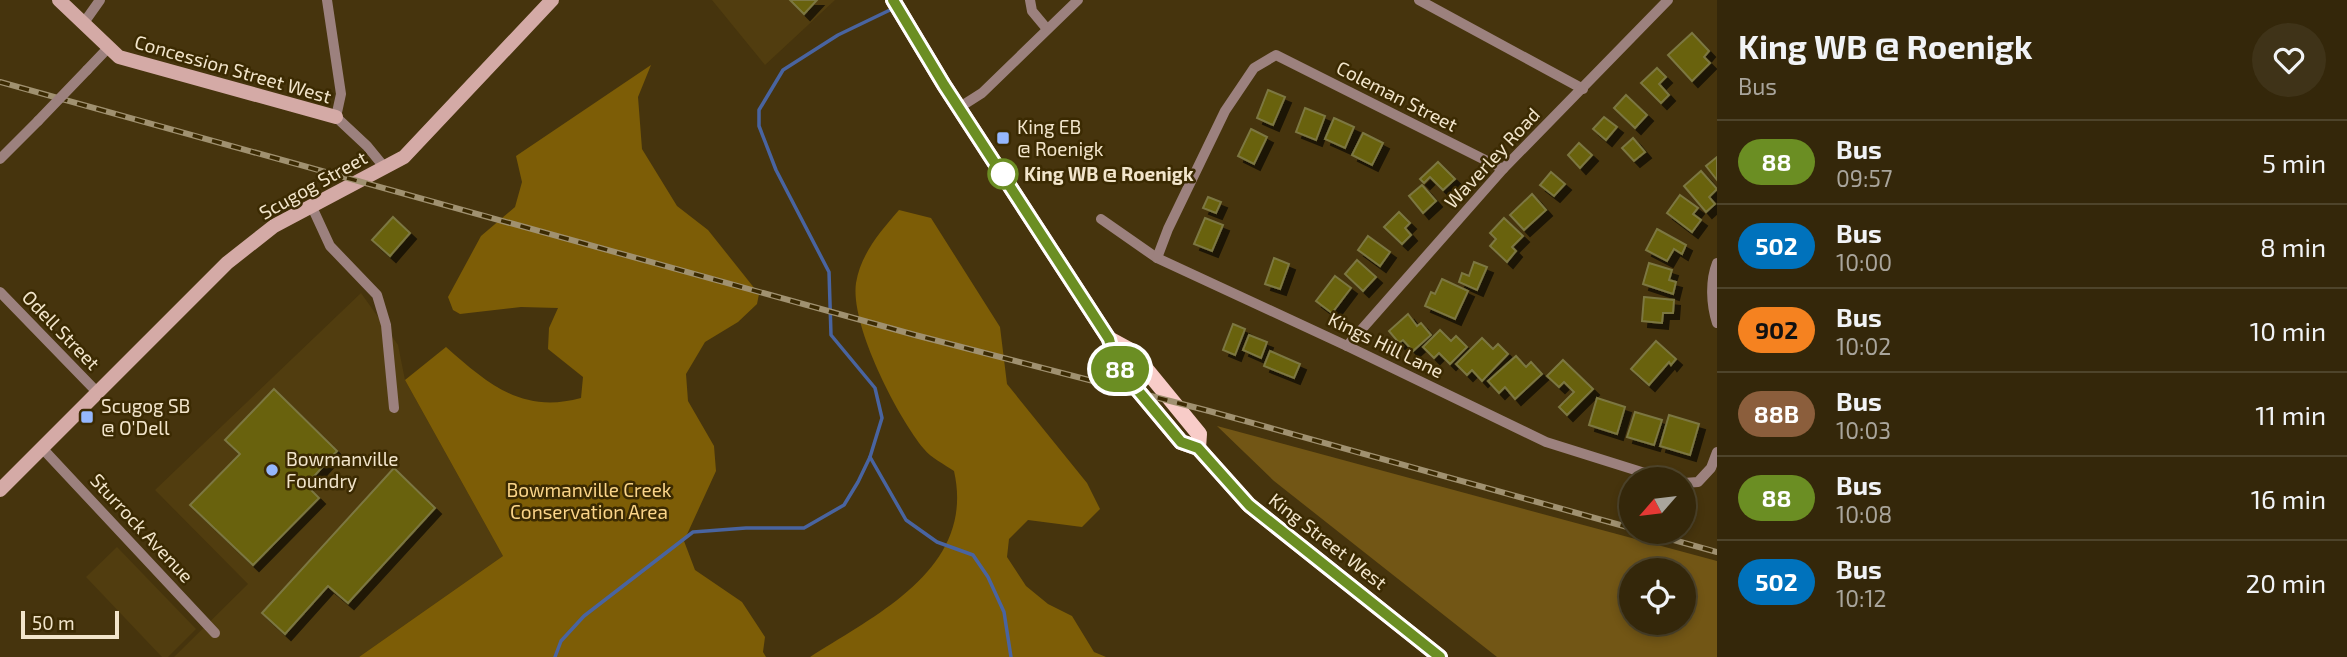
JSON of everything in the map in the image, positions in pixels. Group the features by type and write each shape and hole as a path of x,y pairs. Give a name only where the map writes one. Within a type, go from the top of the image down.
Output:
{"main road":[{"name":"King Street West","path":"893,0 944,85 1109,339 1115,363 1181,442 1198,448 1249,505 1440,657"}],"street":[{"name":"Concession Street West","path":"59,0 119,57 336,117"},
{"path":"83,24 100,0"},
{"path":"327,0 341,94 336,117 374,153 385,168"},
{"name":"Scugog Street","path":"0,490 227,263 274,226 404,157 552,0"},
{"path":"1030,0 1032,10 1047,29"},
{"path":"960,107 982,93 1078,0"},
{"path":"1419,0 1583,89"},
{"name":"Waverley Road","path":"1347,346 1503,169 1668,0"},
{"path":"0,159 108,48"},
{"name":"Coleman Street","path":"1157,258 1168,229 1225,111 1254,68 1276,55 1503,169"},
{"path":"312,207 330,246 377,295 386,325 394,408"},
{"name":"Kings Hill Lane","path":"1101,219 1157,258 1546,442 1626,467"},
{"path":"1717,263 1713,274 1717,323"},
{"name":"Odell Street","path":"0,292 97,392"},
{"name":"Sturrock Avenue","path":"42,448 215,634"},
{"path":"1696,482 1710,468 1717,452"}],"shaded area":[{"path":"712,0 835,0 765,65"},
{"path":"361,293 398,345 405,380 503,556 359,657 174,657 248,584 155,490"},
{"path":"1217,426 1619,535 1619,544 1654,544 1717,561 1717,657 1497,657 1274,481"},
{"path":"117,547 196,629 168,657 162,657 86,577"}],"green space":[{"name":"Bowmanville Creek Conservation Area","path":"651,65 638,97 642,149 677,206 708,230 759,294 757,304 738,322 705,342 686,374 688,401 714,446 716,471 684,541 695,570 742,602 765,637 763,652 766,657 359,657 503,556 405,380 446,347 492,384 523,399 560,402 581,398 583,377 548,349 549,328 558,308 521,307 460,314 453,310 448,297 481,236 515,207 522,182 516,156"},
{"path":"899,210 931,218 1000,327 1007,384 1087,483 1100,509 1082,527 1028,520 1009,539 1007,557 1026,586 1048,604 1072,616 1094,652 1106,657 810,657 891,605 915,584 936,561 950,535 957,505 954,471 927,452 901,415 878,369 860,322 856,283 862,262 885,226"}],"building":[{"path":"790,0 817,0 804,14"},
{"path":"1692,33 1709,51 1704,57 1710,63 1692,81 1668,55"},
{"path":"1657,68 1666,77 1659,84 1669,95 1661,103 1641,83"},
{"path":"1268,90 1285,97 1273,125 1257,118"},
{"path":"1626,95 1647,115 1635,128 1614,108"},
{"path":"1305,108 1325,116 1316,140 1296,132"},
{"path":"1604,117 1617,127 1606,140 1593,129"},
{"path":"1334,118 1354,127 1345,148 1325,139"},
{"path":"1251,129 1267,137 1254,164 1238,156"},
{"path":"1363,133 1383,143 1372,165 1352,155"},
{"path":"1633,138 1645,152 1634,161 1622,148"},
{"path":"1579,143 1592,155 1580,168 1568,155"},
{"path":"1717,157 1717,180 1706,166"},
{"path":"1438,162 1455,179 1443,190 1430,177 1424,183 1420,179"},
{"path":"1701,171 1717,189 1709,197 1715,204 1706,212 1684,186"},
{"path":"1551,172 1565,184 1554,196 1540,185"},
{"path":"1422,185 1436,201 1423,213 1409,196"},
{"path":"1532,194 1546,210 1524,230 1510,215"},
{"path":"1680,195 1698,208 1693,214 1701,220 1692,232 1667,213"},
{"path":"1208,197 1221,202 1216,213 1203,208"},
{"path":"1399,212 1410,223 1405,228 1411,235 1402,244 1384,227"},
{"path":"393,217 410,233 390,256 372,240"},
{"path":"1205,218 1223,225 1212,251 1194,244"},
{"path":"1504,218 1523,236 1512,247 1516,251 1507,262 1490,246 1496,239 1490,233"},
{"path":"1657,229 1686,245 1682,254 1674,249 1667,261 1646,250"},
{"path":"1368,236 1390,252 1380,266 1358,250"},
{"path":"1274,258 1289,264 1280,289 1265,284"},
{"path":"1357,260 1376,277 1363,291 1345,274"},
{"path":"1474,262 1487,267 1477,290 1459,282 1462,273 1469,276"},
{"path":"1649,263 1672,270 1669,280 1676,282 1673,294 1643,284"},
{"path":"1335,276 1351,288 1332,313 1316,301"},
{"path":"1442,279 1468,291 1455,319 1425,306 1431,292 1435,294"},
{"path":"1644,297 1674,300 1673,313 1663,313 1662,323 1642,321"},
{"path":"1408,314 1417,326 1421,323 1431,335 1413,351 1403,340 1399,343 1389,331"},
{"path":"1233,324 1245,329 1235,355 1223,350"},
{"path":"1440,330 1451,341 1456,336 1467,347 1450,364 1439,353 1434,358 1423,347"},
{"path":"1249,335 1267,342 1261,358 1243,350"},
{"path":"1482,338 1493,349 1498,344 1508,354 1482,381 1472,370 1467,375 1456,364"},
{"path":"1656,341 1676,359 1671,365 1669,362 1649,385 1631,369"},
{"path":"1270,351 1300,364 1294,378 1264,366"},
{"path":"1516,356 1526,367 1531,362 1542,374 1515,399 1505,387 1499,393 1488,381"},
{"path":"1563,360 1593,389 1567,415 1559,407 1574,392 1564,382 1559,387 1547,376"},
{"name":"Bowmanville Foundry","path":"274,389 337,451 306,485 319,498 253,565 190,505 240,454 225,440"},
{"path":"1597,398 1625,407 1617,434 1589,425"},
{"path":"1635,412 1662,420 1654,445 1627,437"},
{"path":"1669,415 1699,424 1690,455 1660,446"},
{"path":"394,468 435,508 348,603 328,586 285,634 262,613"}],"waterway":[{"path":"555,657 561,641 584,616 693,532 804,528 844,505 858,482 870,457 882,418 875,388 831,335 829,272 776,170 759,126 759,110 783,70 838,35 892,9"},
{"path":"870,457 906,520 937,542 973,555 988,577 1004,612 1011,657"}],"railway":[{"path":"0,82 915,335 1209,411 1619,525"},
{"path":"1688,544 1717,552"}],"bus line":[{"name":"88","path":"893,0 944,85 1109,339 1115,363 1181,442 1198,448 1249,505 1440,657"}],"place":[{"name":"King EB @ Roenigk","path":"1003,138"},
{"name":"King WB @ Roenigk","path":"1003,174"},
{"name":"Scugog SB @ O'Dell","path":"87,417"},
{"name":"Bowmanville Foundry","path":"272,470"}]}
